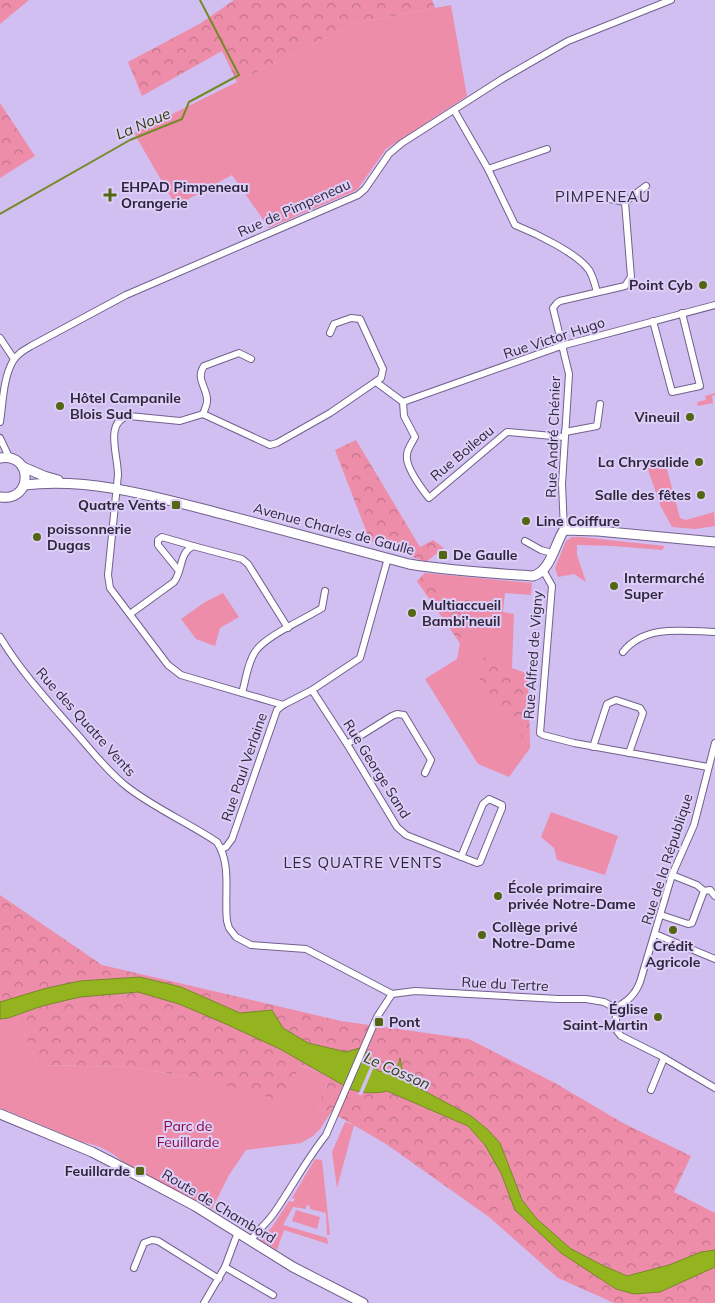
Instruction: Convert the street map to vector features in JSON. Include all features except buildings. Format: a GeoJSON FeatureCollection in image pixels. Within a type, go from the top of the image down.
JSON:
{"type":"FeatureCollection","features":[{"type":"Feature","properties":{"kind":"street","name":"Rue de Pimpeneau"},"geometry":{"type":"LineString","coordinates":[[14,359],[31,346],[126,295],[358,195],[365,189],[388,154],[502,79],[568,41],[671,0]]}},
{"type":"Feature","properties":{"kind":"street"},"geometry":{"type":"LineString","coordinates":[[454,110],[488,169],[515,224],[532,231],[584,264],[591,272],[597,292],[625,286],[631,277],[624,202]]}},
{"type":"Feature","properties":{"kind":"street"},"geometry":{"type":"LineString","coordinates":[[488,169],[546,149]]}},
{"type":"Feature","properties":{"kind":"street"},"geometry":{"type":"LineString","coordinates":[[605,198],[624,202],[646,186]]}},
{"type":"Feature","properties":{"kind":"street","name":"Rue André Chénier"},"geometry":{"type":"LineString","coordinates":[[564,530],[562,484],[569,374],[553,308],[557,303],[597,292]]}},
{"type":"Feature","properties":{"kind":"street","name":"Rue Victor Hugo"},"geometry":{"type":"LineString","coordinates":[[403,402],[561,346],[715,305]]}},
{"type":"Feature","properties":{"kind":"street"},"geometry":{"type":"LineString","coordinates":[[653,321],[672,392],[700,386],[682,314]]}},
{"type":"Feature","properties":{"kind":"street"},"geometry":{"type":"LineString","coordinates":[[283,705],[188,678],[174,671],[110,588],[108,582],[118,462],[113,432],[121,418],[129,416],[180,421],[203,414],[270,445],[277,443],[330,412],[381,378],[383,369],[360,319],[351,318],[334,324],[330,333]]}},
{"type":"Feature","properties":{"kind":"street"},"geometry":{"type":"LineString","coordinates":[[0,338],[14,359],[7,381],[0,422]]}},
{"type":"Feature","properties":{"kind":"street"},"geometry":{"type":"LineString","coordinates":[[203,414],[207,399],[200,374],[204,366],[240,353],[250,358]]}},
{"type":"Feature","properties":{"kind":"street"},"geometry":{"type":"LineString","coordinates":[[376,382],[403,402]]}},
{"type":"Feature","properties":{"kind":"street","name":"Rue Boileau"},"geometry":{"type":"LineString","coordinates":[[403,402],[404,416],[415,437],[406,458],[422,489],[429,498],[507,432],[565,435]]}},
{"type":"Feature","properties":{"kind":"street"},"geometry":{"type":"LineString","coordinates":[[565,435],[597,426],[600,404]]}},
{"type":"Feature","properties":{"kind":"street"},"geometry":{"type":"LineString","coordinates":[[0,438],[4,458]]}},
{"type":"Feature","properties":{"kind":"street","name":"Avenue Charles de Gaulle"},"geometry":{"type":"LineString","coordinates":[[4,458],[14,459],[23,467],[44,476],[73,484]]}},
{"type":"Feature","properties":{"kind":"street"},"geometry":{"type":"LineString","coordinates":[[2,499],[16,494],[24,485],[26,478],[23,467]]}},
{"type":"Feature","properties":{"kind":"street","name":"Avenue Charles de Gaulle"},"geometry":{"type":"LineString","coordinates":[[24,485],[42,483],[73,484],[117,489],[171,501],[388,558],[435,568],[523,575],[538,575],[543,570]]}},
{"type":"Feature","properties":{"kind":"street"},"geometry":{"type":"LineString","coordinates":[[543,570],[564,530],[598,531],[715,542]]}},
{"type":"Feature","properties":{"kind":"street"},"geometry":{"type":"LineString","coordinates":[[179,571],[158,545],[158,540],[162,537],[242,559],[248,564],[288,628]]}},
{"type":"Feature","properties":{"kind":"street"},"geometry":{"type":"LineString","coordinates":[[525,541],[541,550],[552,553]]}},
{"type":"Feature","properties":{"kind":"street"},"geometry":{"type":"LineString","coordinates":[[130,614],[174,582],[184,553],[193,546]]}},
{"type":"Feature","properties":{"kind":"street","name":"Rue Paul Verlaine"},"geometry":{"type":"LineString","coordinates":[[221,849],[226,847],[232,839],[274,716],[283,705],[312,690],[360,658],[388,558]]}},
{"type":"Feature","properties":{"kind":"street","name":"Rue Alfred de Vigny"},"geometry":{"type":"LineString","coordinates":[[543,570],[552,586],[540,733],[550,737],[594,746]]}},
{"type":"Feature","properties":{"kind":"street"},"geometry":{"type":"LineString","coordinates":[[242,693],[255,652],[261,645],[322,608],[325,591]]}},
{"type":"Feature","properties":{"kind":"street"},"geometry":{"type":"LineString","coordinates":[[623,652],[626,648],[654,632],[715,632]]}},
{"type":"Feature","properties":{"kind":"street","name":"Rue des Quatre Vents"},"geometry":{"type":"LineString","coordinates":[[0,637],[13,658],[32,682],[108,769],[126,786],[154,805],[205,834],[217,842],[221,849]]}},
{"type":"Feature","properties":{"kind":"street","name":"Rue George Sand"},"geometry":{"type":"LineString","coordinates":[[312,690],[397,827],[406,834],[461,857],[477,863],[480,862],[502,808],[499,803],[490,799],[483,804],[461,857]]}},
{"type":"Feature","properties":{"kind":"street"},"geometry":{"type":"LineString","coordinates":[[629,753],[643,710],[616,700],[607,704],[594,746],[629,753],[708,767]]}},
{"type":"Feature","properties":{"kind":"street"},"geometry":{"type":"LineString","coordinates":[[347,744],[392,716],[401,714],[431,760],[425,773]]}},
{"type":"Feature","properties":{"kind":"street","name":"Rue de la République"},"geometry":{"type":"LineString","coordinates":[[615,1008],[629,999],[640,982],[672,875],[694,825],[715,743]]}},
{"type":"Feature","properties":{"kind":"street"},"geometry":{"type":"LineString","coordinates":[[221,849],[226,863],[226,921],[236,937],[251,945],[306,950],[392,994],[382,1006],[326,1135],[314,1149],[272,1216],[251,1240]]}},
{"type":"Feature","properties":{"kind":"street"},"geometry":{"type":"LineString","coordinates":[[672,875],[710,889],[715,896]]}},
{"type":"Feature","properties":{"kind":"street"},"geometry":{"type":"LineString","coordinates":[[660,915],[688,924],[692,923],[710,889]]}},
{"type":"Feature","properties":{"kind":"street"},"geometry":{"type":"LineString","coordinates":[[655,934],[715,959]]}},
{"type":"Feature","properties":{"kind":"street","name":"Rue du Tertre"},"geometry":{"type":"LineString","coordinates":[[392,994],[415,991],[549,999],[586,999],[604,1002],[615,1008]]}},
{"type":"Feature","properties":{"kind":"street"},"geometry":{"type":"LineString","coordinates":[[615,1008],[617,1031],[621,1036],[664,1058],[715,1088]]}},
{"type":"Feature","properties":{"kind":"street"},"geometry":{"type":"LineString","coordinates":[[651,1090],[664,1058]]}},
{"type":"Feature","properties":{"kind":"street","name":"Route de Chambord"},"geometry":{"type":"LineString","coordinates":[[0,1114],[132,1172],[195,1206],[300,1270],[363,1303]]}},
{"type":"Feature","properties":{"kind":"street"},"geometry":{"type":"LineString","coordinates":[[204,1303],[225,1267],[238,1232]]}},
{"type":"Feature","properties":{"kind":"street"},"geometry":{"type":"LineString","coordinates":[[134,1268],[144,1243],[152,1240],[158,1241],[219,1279]]}},
{"type":"Feature","properties":{"kind":"street"},"geometry":{"type":"LineString","coordinates":[[225,1267],[273,1295]]}},
{"type":"Feature","properties":{"kind":"green space"},"geometry":{"type":"Polygon","coordinates":[[[0,0],[29,0],[0,24],[0,0]]]}},
{"type":"Feature","properties":{"kind":"green space"},"geometry":{"type":"Polygon","coordinates":[[[234,0],[432,0],[435,8],[356,23],[237,82],[222,51],[142,96],[128,62],[201,23],[234,0]]]}},
{"type":"Feature","properties":{"kind":"green space"},"geometry":{"type":"Polygon","coordinates":[[[451,5],[467,96],[386,149],[357,190],[269,228],[232,175],[176,206],[134,133],[356,23],[451,5]]]}},
{"type":"Feature","properties":{"kind":"green space"},"geometry":{"type":"Polygon","coordinates":[[[0,103],[35,156],[0,178],[0,103]]]}},
{"type":"Feature","properties":{"kind":"green space"},"geometry":{"type":"Polygon","coordinates":[[[715,393],[712,396],[713,403],[698,406],[697,402],[706,400],[705,396],[715,393]]]}},
{"type":"Feature","properties":{"kind":"green space"},"geometry":{"type":"Polygon","coordinates":[[[356,440],[420,547],[433,540],[444,548],[426,562],[370,541],[335,450],[356,440]]]}},
{"type":"Feature","properties":{"kind":"green space"},"geometry":{"type":"Polygon","coordinates":[[[664,458],[680,518],[686,520],[714,512],[715,526],[695,529],[672,527],[661,507],[645,461],[664,458]]]}},
{"type":"Feature","properties":{"kind":"green space"},"geometry":{"type":"Polygon","coordinates":[[[572,537],[665,546],[662,550],[577,545],[577,555],[586,582],[574,574],[558,577],[555,568],[566,541],[572,537]]]}},
{"type":"Feature","properties":{"kind":"green space"},"geometry":{"type":"Polygon","coordinates":[[[425,573],[532,583],[531,595],[505,593],[503,612],[514,614],[512,668],[529,674],[530,748],[509,777],[478,764],[425,679],[457,659],[460,643],[417,581],[425,573]]]}},
{"type":"Feature","properties":{"kind":"green space"},"geometry":{"type":"Polygon","coordinates":[[[425,573],[443,583],[448,595],[467,595],[473,613],[460,620],[472,638],[460,643],[417,581],[425,573]]]}},
{"type":"Feature","properties":{"kind":"green space"},"geometry":{"type":"Polygon","coordinates":[[[223,593],[239,617],[220,628],[215,646],[196,639],[181,619],[205,602],[223,593]]]}},
{"type":"Feature","properties":{"kind":"green space"},"geometry":{"type":"Polygon","coordinates":[[[492,653],[528,685],[530,748],[470,666],[492,653]]]}},
{"type":"Feature","properties":{"kind":"green space"},"geometry":{"type":"Polygon","coordinates":[[[551,812],[618,836],[605,875],[557,860],[554,848],[541,837],[551,812]]]}},
{"type":"Feature","properties":{"kind":"green space"},"geometry":{"type":"Polygon","coordinates":[[[0,895],[102,965],[341,1021],[469,1039],[555,1083],[623,1123],[691,1156],[674,1192],[715,1213],[715,1303],[614,1303],[558,1278],[489,1217],[386,1144],[331,1112],[317,1109],[330,1076],[299,1065],[287,1102],[189,1077],[129,1067],[38,1065],[14,1010],[0,1008],[0,895]]]}},
{"type":"Feature","properties":{"kind":"green space","name":"Parc de Feuillarde"},"geometry":{"type":"Polygon","coordinates":[[[14,1010],[38,1065],[129,1067],[189,1077],[287,1101],[298,1065],[330,1076],[317,1109],[331,1112],[320,1129],[301,1143],[246,1150],[229,1175],[212,1209],[125,1164],[105,1150],[0,1108],[0,1012],[14,1010]]]}},
{"type":"Feature","properties":{"kind":"green space"},"geometry":{"type":"Polygon","coordinates":[[[345,1122],[354,1125],[337,1188],[332,1152],[345,1122]]]}},
{"type":"Feature","properties":{"kind":"green space"},"geometry":{"type":"Polygon","coordinates":[[[315,1159],[322,1160],[330,1235],[327,1235],[326,1213],[310,1209],[310,1206],[307,1205],[306,1209],[293,1207],[283,1225],[327,1238],[328,1244],[284,1230],[277,1250],[260,1240],[272,1227],[289,1201],[293,1202],[295,1199],[292,1198],[315,1159]]]}},
{"type":"Feature","properties":{"kind":"green space"},"geometry":{"type":"Polygon","coordinates":[[[296,1210],[320,1217],[317,1229],[292,1221],[296,1210]]]}},
{"type":"Feature","properties":{"kind":"water","name":"Le Cosson"},"geometry":{"type":"Polygon","coordinates":[[[140,977],[181,987],[240,1013],[272,1010],[283,1028],[308,1043],[346,1052],[360,1048],[365,1050],[378,1071],[396,1073],[400,1058],[404,1080],[471,1116],[500,1143],[522,1200],[537,1219],[571,1249],[604,1266],[627,1276],[669,1265],[701,1252],[715,1250],[715,1267],[660,1292],[634,1294],[616,1289],[561,1253],[515,1210],[501,1173],[485,1145],[468,1126],[387,1091],[369,1093],[350,1089],[280,1049],[179,1004],[138,992],[80,997],[0,1019],[0,1002],[47,988],[80,981],[140,977]]]}},
{"type":"Feature","properties":{"kind":"pier"},"geometry":{"type":"Polygon","coordinates":[[[372,1055],[376,1062],[362,1095],[358,1095],[373,1060],[372,1055]]]}},
{"type":"Feature","properties":{"kind":"waterway","name":"La Noue"},"geometry":{"type":"LineString","coordinates":[[0,214],[130,140],[182,119],[189,102],[239,75],[200,0]]}},
{"type":"Feature","properties":{"kind":"place","name":"EHPAD Pimpeneau Orangerie"},"geometry":{"type":"Point","coordinates":[110,195]}},
{"type":"Feature","properties":{"kind":"place","name":"Point Cyb"},"geometry":{"type":"Point","coordinates":[703,285]}},
{"type":"Feature","properties":{"kind":"place","name":"Hôtel Campanile Blois Sud"},"geometry":{"type":"Point","coordinates":[60,406]}},
{"type":"Feature","properties":{"kind":"place","name":"Vineuil"},"geometry":{"type":"Point","coordinates":[690,417]}},
{"type":"Feature","properties":{"kind":"place","name":"La Chrysalide"},"geometry":{"type":"Point","coordinates":[699,462]}},
{"type":"Feature","properties":{"kind":"place","name":"Salle des fêtes"},"geometry":{"type":"Point","coordinates":[701,495]}},
{"type":"Feature","properties":{"kind":"place","name":"Quatre Vents"},"geometry":{"type":"Point","coordinates":[176,505]}},
{"type":"Feature","properties":{"kind":"place","name":"Line Coiffure"},"geometry":{"type":"Point","coordinates":[526,521]}},
{"type":"Feature","properties":{"kind":"place","name":"poissonnerie Dugas"},"geometry":{"type":"Point","coordinates":[37,537]}},
{"type":"Feature","properties":{"kind":"place","name":"De Gaulle"},"geometry":{"type":"Point","coordinates":[443,555]}},
{"type":"Feature","properties":{"kind":"place","name":"Intermarché Super"},"geometry":{"type":"Point","coordinates":[614,586]}},
{"type":"Feature","properties":{"kind":"place","name":"Multiaccueil Bambi'neuil"},"geometry":{"type":"Point","coordinates":[412,613]}},
{"type":"Feature","properties":{"kind":"place","name":"École primaire privée Notre-Dame"},"geometry":{"type":"Point","coordinates":[498,896]}},
{"type":"Feature","properties":{"kind":"place","name":"Crédit Agricole"},"geometry":{"type":"Point","coordinates":[673,930]}},
{"type":"Feature","properties":{"kind":"place","name":"Collège privé Notre-Dame"},"geometry":{"type":"Point","coordinates":[482,935]}},
{"type":"Feature","properties":{"kind":"place","name":"Église Saint-Martin"},"geometry":{"type":"Point","coordinates":[658,1017]}},
{"type":"Feature","properties":{"kind":"place","name":"Pont"},"geometry":{"type":"Point","coordinates":[379,1022]}},
{"type":"Feature","properties":{"kind":"place","name":"Feuillarde"},"geometry":{"type":"Point","coordinates":[140,1171]}},
{"type":"Feature","properties":{"kind":"district","name":"PIMPENEAU"},"geometry":{"type":"Point","coordinates":[603,197]}},
{"type":"Feature","properties":{"kind":"district","name":"LES QUATRE VENTS"},"geometry":{"type":"Point","coordinates":[363,863]}}]}
